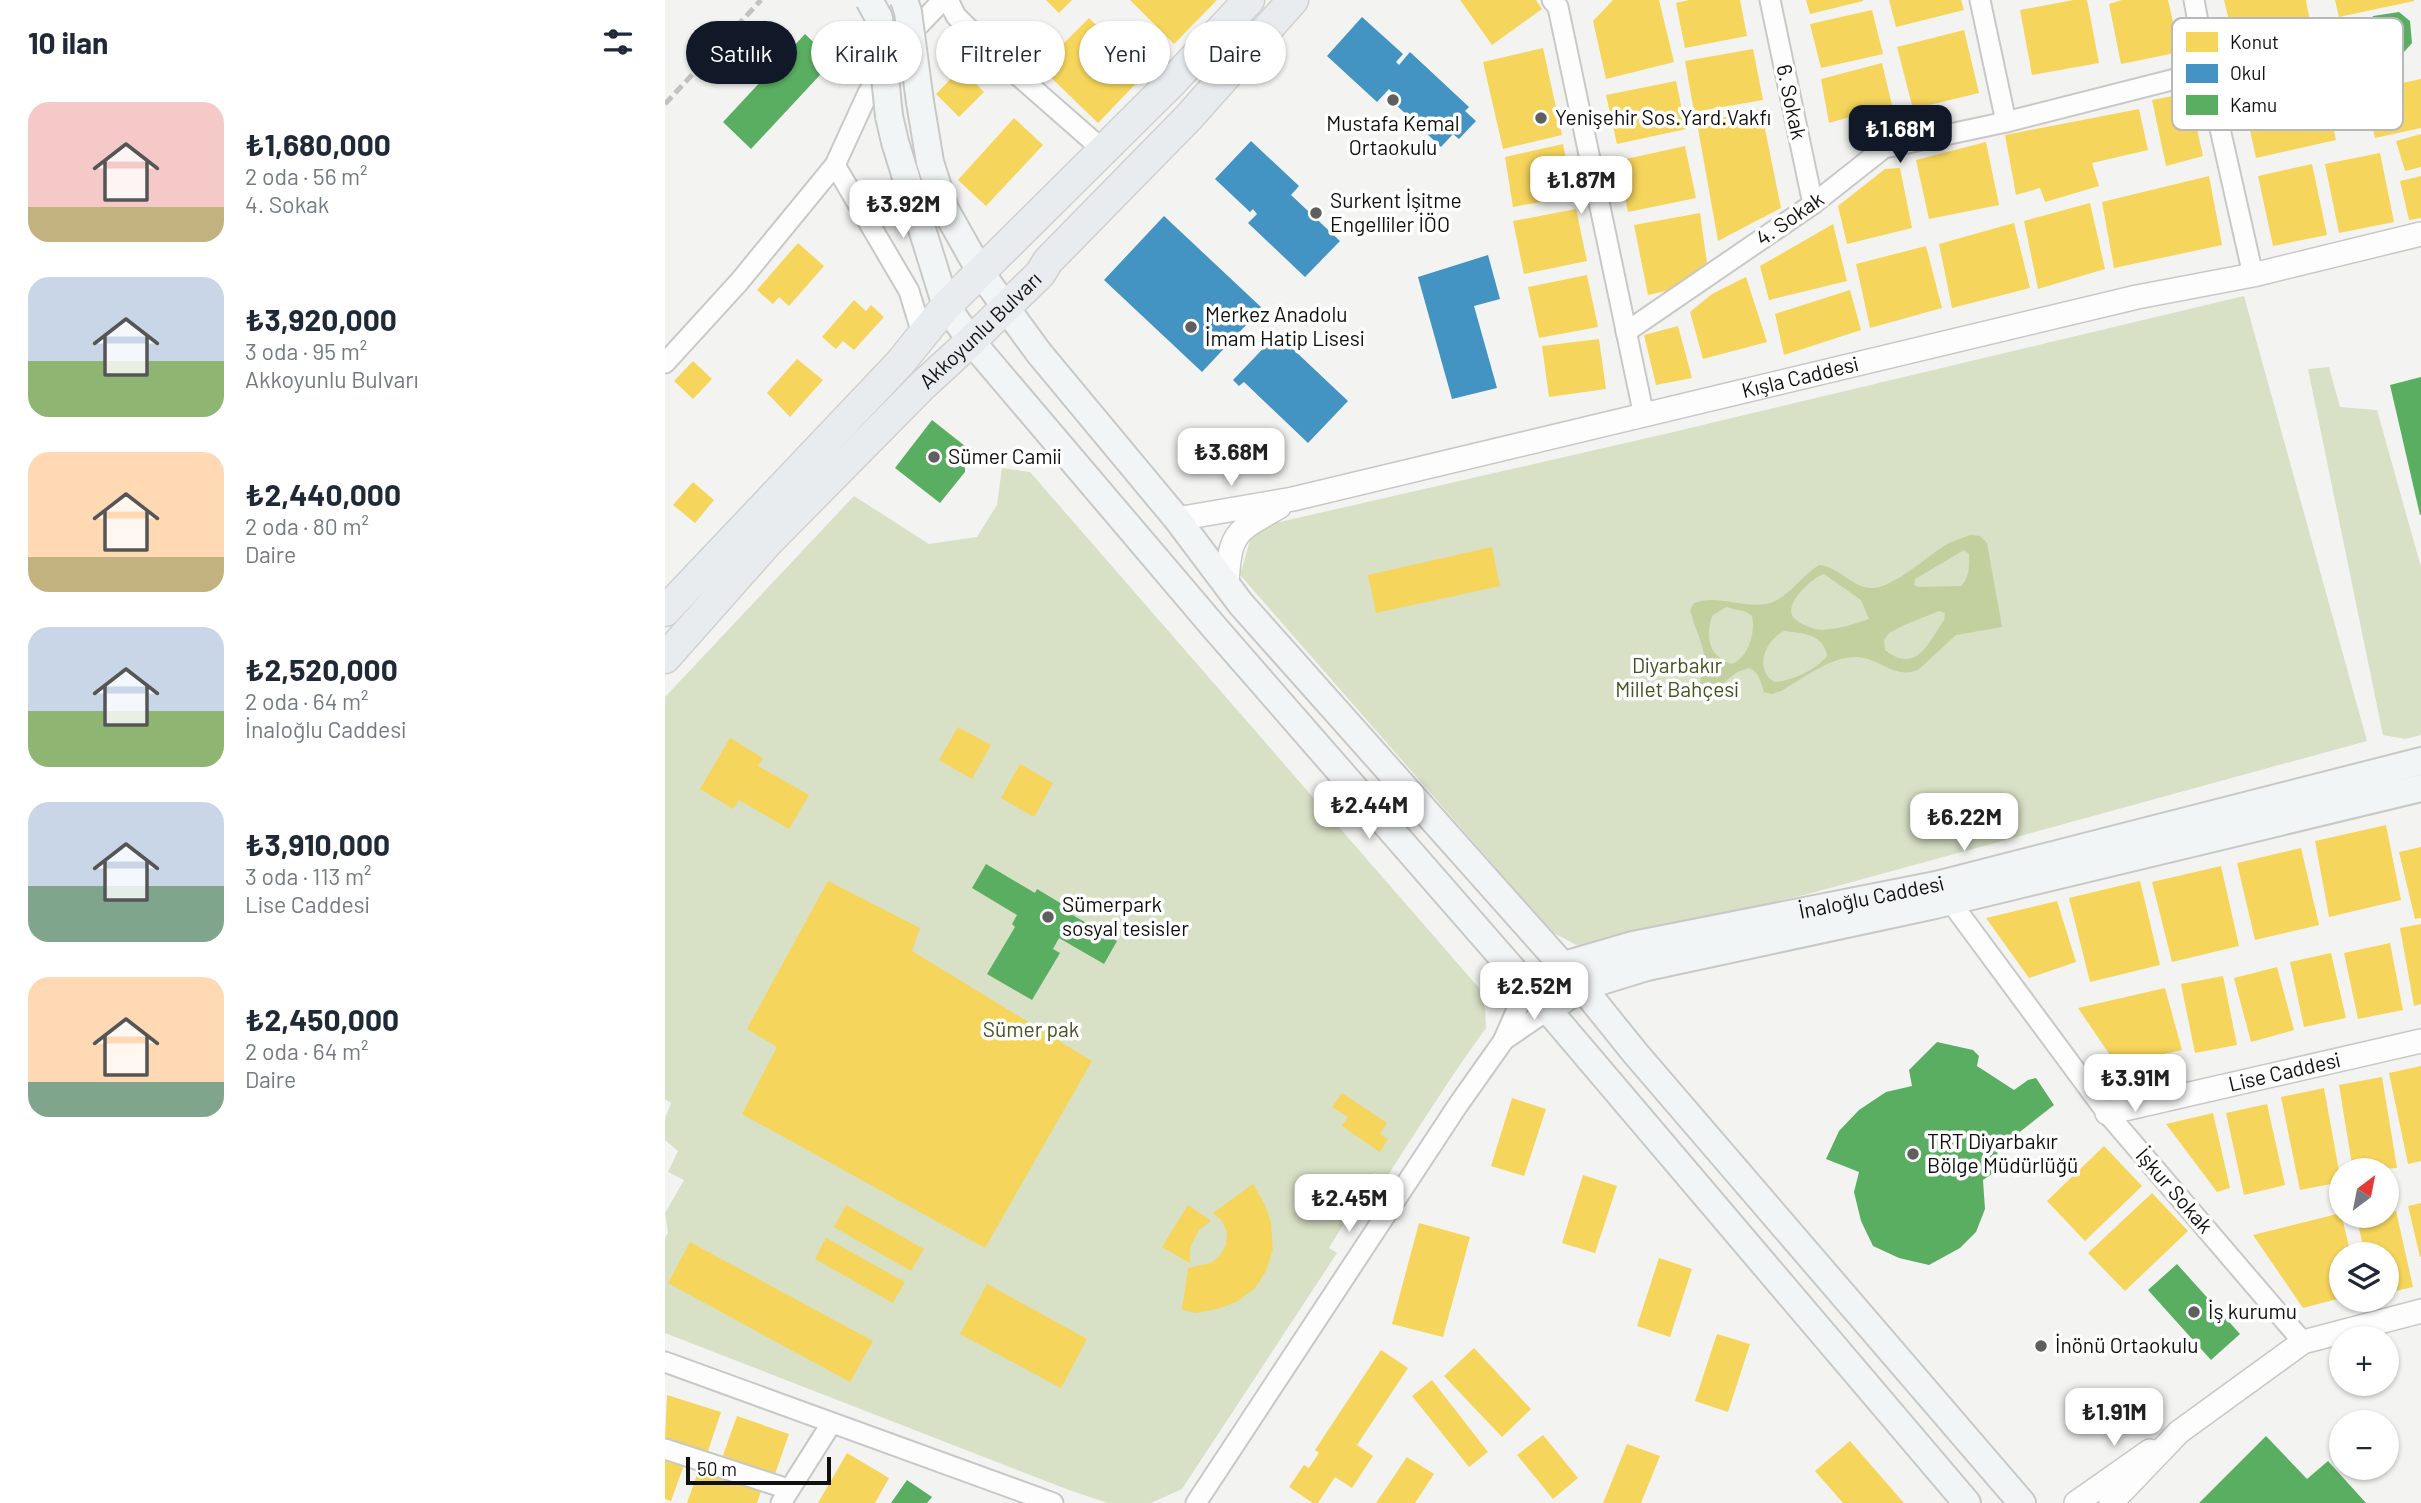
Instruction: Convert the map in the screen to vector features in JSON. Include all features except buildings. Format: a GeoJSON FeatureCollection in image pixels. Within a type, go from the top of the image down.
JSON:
{"type":"FeatureCollection","features":[{"type":"Feature","properties":{"kind":"main road"},"geometry":{"type":"LineString","coordinates":[[869,0],[879,18],[889,116],[895,142],[946,306],[971,341],[1548,1010],[1967,1503]]}},
{"type":"Feature","properties":{"kind":"main road"},"geometry":{"type":"LineString","coordinates":[[904,0],[930,162],[945,209],[981,273],[1006,308],[1177,519],[1241,604],[1582,987],[1645,1065],[2022,1503]]}},
{"type":"Feature","properties":{"kind":"main road","name":"Akkoyunlu Bulvarı"},"geometry":{"type":"LineString","coordinates":[[665,611],[900,363],[946,306],[1173,82],[1249,0]]}},
{"type":"Feature","properties":{"kind":"main road","name":"Akkoyunlu Bulvarı"},"geometry":{"type":"LineString","coordinates":[[665,658],[766,544],[923,384],[1006,308],[1189,117],[1293,0]]}},
{"type":"Feature","properties":{"kind":"main road","name":"İnaloğlu Caddesi"},"geometry":{"type":"LineString","coordinates":[[1527,987],[1561,966],[1633,945],[1936,884],[2421,761]]}},
{"type":"Feature","properties":{"kind":"main road","name":"İnaloğlu Caddesi"},"geometry":{"type":"LineString","coordinates":[[1548,1010],[1582,987],[1647,967],[1950,901],[2421,788]]}},
{"type":"Feature","properties":{"kind":"street"},"geometry":{"type":"LineString","coordinates":[[665,363],[739,282],[835,165],[868,93],[895,50],[946,0],[956,16],[997,57],[1103,150]]}},
{"type":"Feature","properties":{"kind":"street","name":"6. Sokak"},"geometry":{"type":"LineString","coordinates":[[1770,0],[1813,204]]}},
{"type":"Feature","properties":{"kind":"street"},"geometry":{"type":"LineString","coordinates":[[1980,0],[2006,122]]}},
{"type":"Feature","properties":{"kind":"street"},"geometry":{"type":"LineString","coordinates":[[2194,0],[2197,18]]}},
{"type":"Feature","properties":{"kind":"street"},"geometry":{"type":"LineString","coordinates":[[1559,3],[1644,416]]}},
{"type":"Feature","properties":{"kind":"street","name":"4. Sokak"},"geometry":{"type":"LineString","coordinates":[[1626,332],[1813,204],[1884,148],[2006,122],[2172,80]]}},
{"type":"Feature","properties":{"kind":"street"},"geometry":{"type":"LineString","coordinates":[[2220,130],[2253,275]]}},
{"type":"Feature","properties":{"kind":"street"},"geometry":{"type":"LineString","coordinates":[[835,165],[909,291],[923,337]]}},
{"type":"Feature","properties":{"kind":"street","name":"Kışla Caddesi"},"geometry":{"type":"LineString","coordinates":[[1177,519],[1293,499],[2137,297],[2253,275],[2421,233]]}},
{"type":"Feature","properties":{"kind":"street"},"geometry":{"type":"LineString","coordinates":[[1227,584],[1229,551],[1241,529],[1293,499]]}},
{"type":"Feature","properties":{"kind":"street","name":"İşkur Sokak"},"geometry":{"type":"LineString","coordinates":[[1950,901],[2108,1113],[2303,1342]]}},
{"type":"Feature","properties":{"kind":"street"},"geometry":{"type":"LineString","coordinates":[[1196,1503],[1458,1105],[1504,1040],[1527,987]]}},
{"type":"Feature","properties":{"kind":"street"},"geometry":{"type":"LineString","coordinates":[[1504,1040],[1548,1010]]}},
{"type":"Feature","properties":{"kind":"street","name":"Lise Caddesi"},"geometry":{"type":"LineString","coordinates":[[2108,1113],[2421,1041]]}},
{"type":"Feature","properties":{"kind":"street"},"geometry":{"type":"LineString","coordinates":[[2075,1503],[2303,1342],[2421,1311]]}},
{"type":"Feature","properties":{"kind":"street"},"geometry":{"type":"LineString","coordinates":[[665,1362],[1053,1503]]}},
{"type":"Feature","properties":{"kind":"street"},"geometry":{"type":"LineString","coordinates":[[665,1449],[784,1496],[831,1424]]}},
{"type":"Feature","properties":{"kind":"street"},"geometry":{"type":"LineString","coordinates":[[2111,1503],[2179,1432]]}},
{"type":"Feature","properties":{"kind":"green space","name":"Diyarbakır Millet Bahçesi"},"geometry":{"type":"Polygon","coordinates":[[[2244,296],[2367,741],[1808,894],[1582,948],[1552,932],[1240,575],[1250,540],[1271,524],[1669,433],[2244,296]]]}},
{"type":"Feature","properties":{"kind":"green space"},"geometry":{"type":"Polygon","coordinates":[[[2329,367],[2340,407],[2377,410],[2421,567],[2421,735],[2405,739],[2383,735],[2308,369],[2329,367]]]}},
{"type":"Feature","properties":{"kind":"green space","name":"Sümer pak"},"geometry":{"type":"Polygon","coordinates":[[[1002,468],[1030,472],[1479,988],[1485,1009],[1486,1028],[1386,1178],[1375,1173],[1329,1248],[1337,1253],[1182,1489],[1151,1503],[1108,1503],[1069,1490],[665,1333],[665,1238],[668,1233],[665,1213],[684,1180],[668,1172],[678,1151],[665,1140],[665,1119],[671,1103],[665,1099],[665,697],[854,496],[929,544],[977,537],[997,505],[1002,468]]]}},
{"type":"Feature","properties":{"kind":"shaded area"},"geometry":{"type":"Polygon","coordinates":[[[1970,535],[1980,536],[1987,543],[2002,627],[1956,635],[1918,670],[1909,672],[1901,672],[1871,660],[1855,657],[1826,665],[1772,694],[1764,692],[1758,675],[1749,668],[1737,672],[1710,694],[1701,691],[1704,656],[1690,610],[1694,603],[1711,600],[1757,605],[1773,602],[1819,565],[1826,566],[1862,586],[1878,587],[1899,578],[1949,543],[1970,535]],[[1964,550],[1915,579],[1914,585],[1919,587],[1961,586],[1969,567],[1969,554],[1964,550]],[[1824,574],[1807,585],[1793,604],[1791,610],[1796,620],[1822,630],[1869,619],[1861,600],[1824,574]],[[1726,607],[1712,616],[1709,632],[1713,651],[1731,664],[1746,651],[1753,630],[1752,616],[1726,607]],[[1939,611],[1889,633],[1884,640],[1885,650],[1896,657],[1914,658],[1927,646],[1944,620],[1945,613],[1939,611]],[[1784,631],[1767,647],[1763,662],[1764,669],[1774,682],[1803,674],[1827,656],[1822,643],[1805,634],[1784,631]]]}},
{"type":"Feature","properties":{"kind":"railway"},"geometry":{"type":"LineString","coordinates":[[665,104],[761,0]]}},
{"type":"Feature","properties":{"kind":"place","name":"Mustafa Kemal Ortaokulu"},"geometry":{"type":"Point","coordinates":[1393,100]}},
{"type":"Feature","properties":{"kind":"place","name":"Yenişehir Sos.Yard.Vakfı"},"geometry":{"type":"Point","coordinates":[1541,118]}},
{"type":"Feature","properties":{"kind":"place","name":"Surkent İşitme Engelliler İÖO"},"geometry":{"type":"Point","coordinates":[1316,213]}},
{"type":"Feature","properties":{"kind":"place","name":"Merkez Anadolu İmam Hatip Lisesi"},"geometry":{"type":"Point","coordinates":[1191,327]}},
{"type":"Feature","properties":{"kind":"place","name":"Sümer Camii"},"geometry":{"type":"Point","coordinates":[934,457]}},
{"type":"Feature","properties":{"kind":"place","name":"Sümerpark sosyal tesisler"},"geometry":{"type":"Point","coordinates":[1048,917]}},
{"type":"Feature","properties":{"kind":"place","name":"TRT Diyarbakır Bölge Müdürlüğü"},"geometry":{"type":"Point","coordinates":[1913,1154]}},
{"type":"Feature","properties":{"kind":"place","name":"İş kurumu"},"geometry":{"type":"Point","coordinates":[2194,1312]}},
{"type":"Feature","properties":{"kind":"place","name":"İnönü Ortaokulu"},"geometry":{"type":"Point","coordinates":[2041,1346]}}]}
